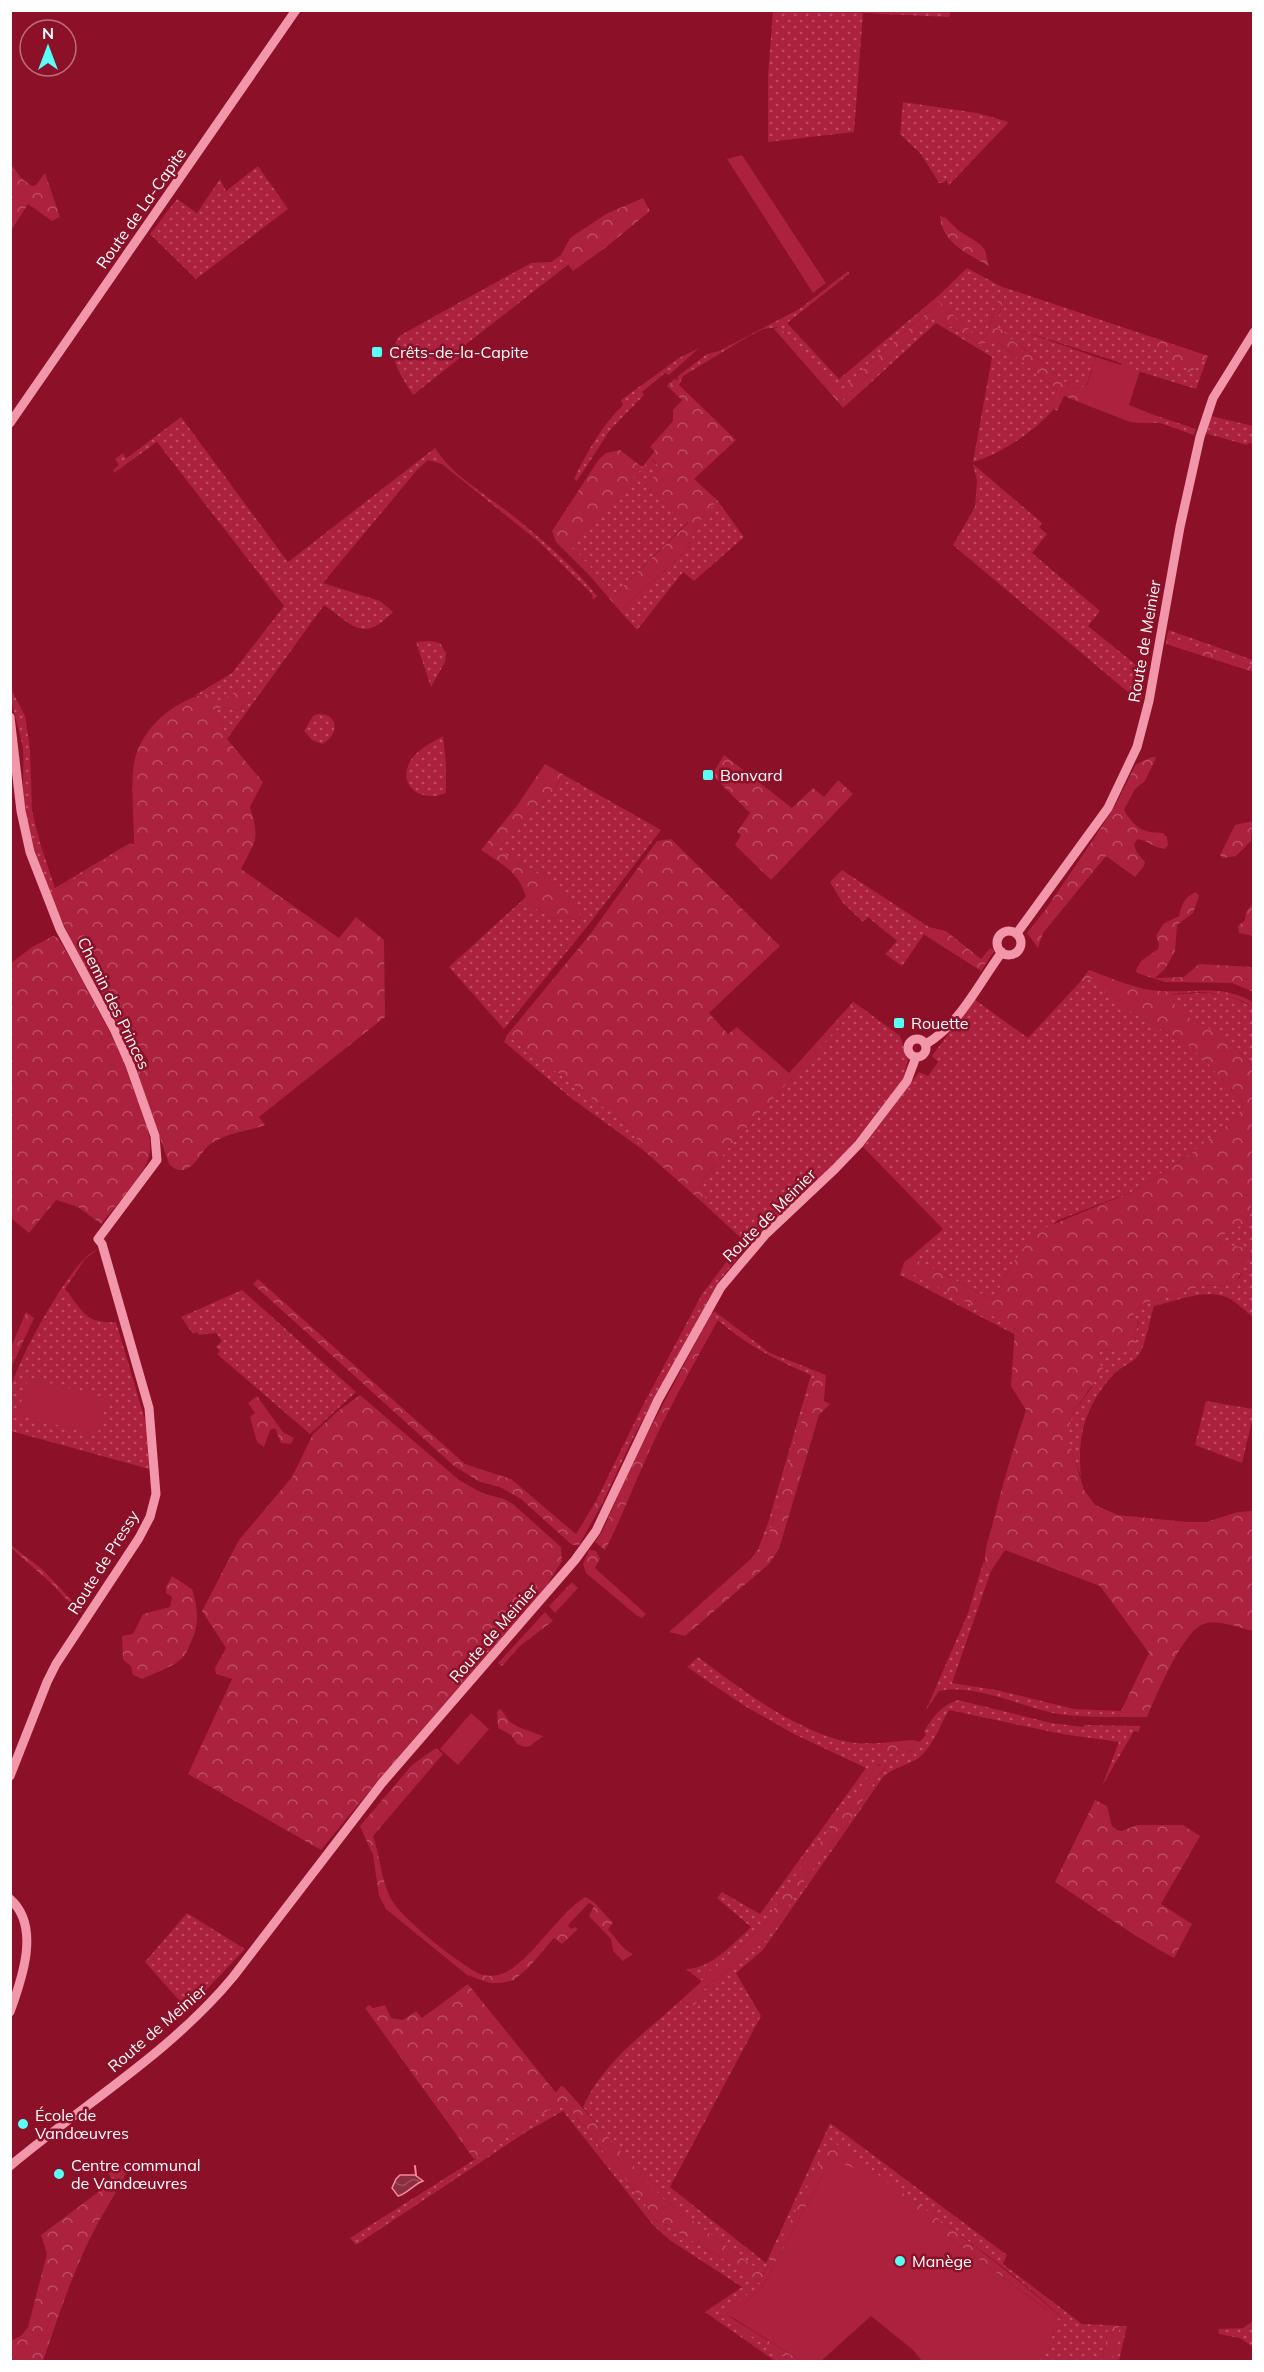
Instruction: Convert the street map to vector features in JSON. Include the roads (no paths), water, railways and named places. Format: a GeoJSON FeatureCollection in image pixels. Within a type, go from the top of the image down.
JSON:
{"type":"FeatureCollection","features":[{"type":"Feature","properties":{"kind":"street","name":"Route de La-Capite"},"geometry":{"type":"LineString","coordinates":[[10,423],[296,10]]}},
{"type":"Feature","properties":{"kind":"street","name":"Route de Meinier"},"geometry":{"type":"LineString","coordinates":[[1017,933],[1102,818],[1130,764],[1141,734],[1149,701],[1180,527],[1202,429],[1214,398],[1254,333]]}},
{"type":"Feature","properties":{"kind":"street","name":"Chemin des Princes"},"geometry":{"type":"LineString","coordinates":[[10,717],[27,840],[60,928],[114,1029],[130,1065],[155,1136],[157,1160]]}},
{"type":"Feature","properties":{"kind":"street"},"geometry":{"type":"LineString","coordinates":[[1005,931],[1017,933],[1021,940],[1020,949],[1014,954],[1002,952],[997,945],[998,937],[1005,931]]}},
{"type":"Feature","properties":{"kind":"street"},"geometry":{"type":"LineString","coordinates":[[926,1044],[950,1024],[1002,952]]}},
{"type":"Feature","properties":{"kind":"street"},"geometry":{"type":"LineString","coordinates":[[918,1038],[926,1044],[926,1052],[920,1057],[909,1052],[909,1044],[918,1038]]}},
{"type":"Feature","properties":{"kind":"street","name":"Route de Meinier"},"geometry":{"type":"LineString","coordinates":[[10,2166],[176,2035],[217,1995],[382,1783],[575,1560],[596,1531],[658,1400],[721,1287],[765,1235],[835,1169],[866,1136],[907,1081],[916,1057]]}},
{"type":"Feature","properties":{"kind":"street","name":"Route de Pressy"},"geometry":{"type":"LineString","coordinates":[[10,1776],[56,1664],[139,1538],[155,1500],[156,1479],[149,1408],[102,1244],[98,1239],[157,1160]]}},
{"type":"Feature","properties":{"kind":"street"},"geometry":{"type":"LineString","coordinates":[[10,1899],[22,1913],[27,1935],[23,1972],[10,2012]]}},
{"type":"Feature","properties":{"kind":"water"},"geometry":{"type":"Polygon","coordinates":[[[400,2175],[415,2175],[423,2181],[398,2196],[392,2188],[400,2175]]]}},
{"type":"Feature","properties":{"kind":"waterway"},"geometry":{"type":"LineString","coordinates":[[415,2166],[416,2175]]}},
{"type":"Feature","properties":{"kind":"place","name":"Crêts-de-la-Capite"},"geometry":{"type":"Point","coordinates":[377,352]}},
{"type":"Feature","properties":{"kind":"place","name":"Bonvard"},"geometry":{"type":"Point","coordinates":[708,775]}},
{"type":"Feature","properties":{"kind":"place","name":"Rouette"},"geometry":{"type":"Point","coordinates":[899,1023]}},
{"type":"Feature","properties":{"kind":"place","name":"École de Vandœuvres"},"geometry":{"type":"Point","coordinates":[23,2124]}},
{"type":"Feature","properties":{"kind":"place","name":"Centre communal de Vandœuvres"},"geometry":{"type":"Point","coordinates":[59,2174]}},
{"type":"Feature","properties":{"kind":"place","name":"Manège"},"geometry":{"type":"Point","coordinates":[900,2261]}}]}
